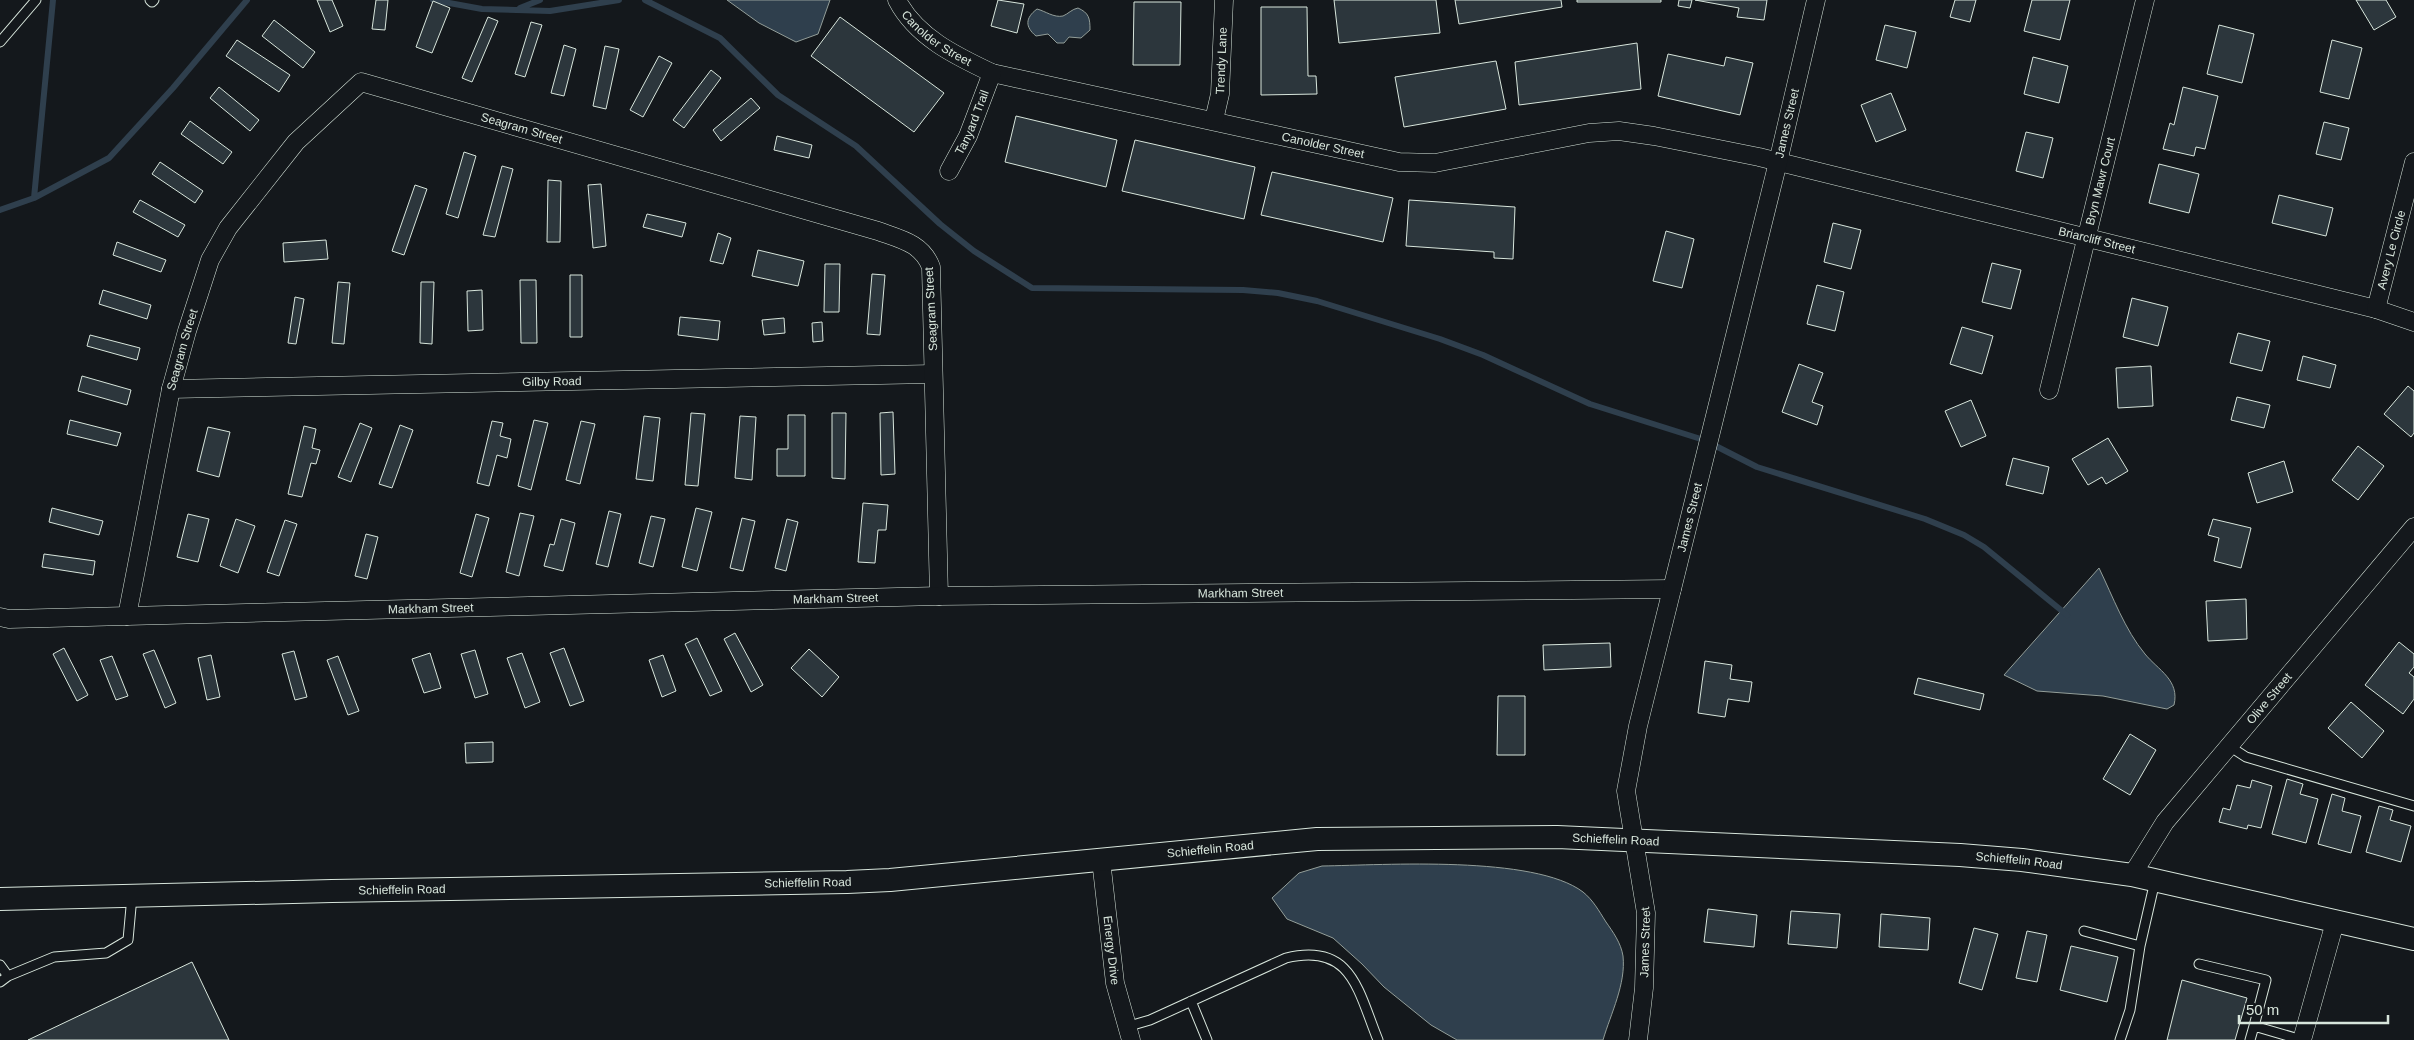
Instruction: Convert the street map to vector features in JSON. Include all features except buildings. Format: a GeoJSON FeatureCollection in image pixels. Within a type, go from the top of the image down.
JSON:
{"type":"FeatureCollection","features":[{"type":"Feature","properties":{"kind":"street","name":"Canolder Street"},"geometry":{"type":"LineString","coordinates":[[897,0],[919,31],[967,61],[992,73],[1214,120],[1399,162],[1435,163],[1589,133],[1619,132],[1654,136],[1778,162]]}},
{"type":"Feature","properties":{"kind":"street","name":"Trendy Lane"},"geometry":{"type":"LineString","coordinates":[[1214,120],[1220,94],[1224,0]]}},
{"type":"Feature","properties":{"kind":"street","name":"James Street"},"geometry":{"type":"LineString","coordinates":[[1638,1040],[1644,988],[1646,913],[1626,791],[1638,726],[1778,162],[1816,0]]}},
{"type":"Feature","properties":{"kind":"street","name":"Bryn Mawr Court"},"geometry":{"type":"LineString","coordinates":[[2049,390],[2145,0]]}},
{"type":"Feature","properties":{"kind":"street","name":"Tanyard Trail"},"geometry":{"type":"LineString","coordinates":[[949,172],[968,136],[992,73]]}},
{"type":"Feature","properties":{"kind":"street","name":"Seagram Street"},"geometry":{"type":"LineString","coordinates":[[127,616],[171,389],[200,285],[210,260],[228,228],[296,142],[362,82],[868,229],[909,242],[926,256],[931,267],[939,596]]}},
{"type":"Feature","properties":{"kind":"street","name":"Briarcliff Street"},"geometry":{"type":"LineString","coordinates":[[1778,162],[2376,309],[2414,322]]}},
{"type":"Feature","properties":{"kind":"street","name":"Avery Le Circle"},"geometry":{"type":"LineString","coordinates":[[2376,309],[2414,162]]}},
{"type":"Feature","properties":{"kind":"street","name":"Gilby Road"},"geometry":{"type":"LineString","coordinates":[[171,389],[933,374]]}},
{"type":"Feature","properties":{"kind":"street","name":"Olive Street"},"geometry":{"type":"LineString","coordinates":[[2132,875],[2165,822],[2414,527]]}},
{"type":"Feature","properties":{"kind":"street","name":"Markham Street"},"geometry":{"type":"LineString","coordinates":[[0,617],[127,616],[939,596],[1672,589]]}},
{"type":"Feature","properties":{"kind":"street","name":"Schieffelin Road"},"geometry":{"type":"LineString","coordinates":[[0,899],[847,882],[1317,839],[1475,836],[1556,837],[1960,855],[2022,860],[2132,875],[2414,939]]}},
{"type":"Feature","properties":{"kind":"street","name":"Energy Drive"},"geometry":{"type":"LineString","coordinates":[[1101,860],[1115,983],[1128,1034]]}},
{"type":"Feature","properties":{"kind":"street"},"geometry":{"type":"LineString","coordinates":[[2302,1040],[2335,922]]}},
{"type":"Feature","properties":{"kind":"lane"},"geometry":{"type":"LineString","coordinates":[[0,42],[36,0]]}},
{"type":"Feature","properties":{"kind":"lane"},"geometry":{"type":"LineString","coordinates":[[150,0],[152,2],[154,0]]}},
{"type":"Feature","properties":{"kind":"lane"},"geometry":{"type":"LineString","coordinates":[[2229,746],[2246,757],[2414,806]]}},
{"type":"Feature","properties":{"kind":"lane"},"geometry":{"type":"LineString","coordinates":[[2120,1040],[2130,1010],[2140,946],[2156,881]]}},
{"type":"Feature","properties":{"kind":"lane"},"geometry":{"type":"LineString","coordinates":[[0,982],[8,976],[54,957],[106,954],[128,940],[132,896]]}},
{"type":"Feature","properties":{"kind":"lane"},"geometry":{"type":"LineString","coordinates":[[2084,931],[2140,946]]}},
{"type":"Feature","properties":{"kind":"lane"},"geometry":{"type":"LineString","coordinates":[[1128,1034],[1150,1020],[1286,958],[1305,954],[1320,955],[1345,968],[1354,982],[1378,1040]]}},
{"type":"Feature","properties":{"kind":"lane"},"geometry":{"type":"LineString","coordinates":[[2199,964],[2266,980],[2250,1040]]}},
{"type":"Feature","properties":{"kind":"lane"},"geometry":{"type":"LineString","coordinates":[[0,965],[8,976]]}},
{"type":"Feature","properties":{"kind":"lane"},"geometry":{"type":"LineString","coordinates":[[1191,1002],[1207,1040]]}},
{"type":"Feature","properties":{"kind":"lane"},"geometry":{"type":"LineString","coordinates":[[2254,1026],[2302,1040]]}},
{"type":"Feature","properties":{"kind":"water"},"geometry":{"type":"Polygon","coordinates":[[[727,0],[830,0],[818,34],[796,42],[759,23],[727,0]]]}},
{"type":"Feature","properties":{"kind":"water"},"geometry":{"type":"Polygon","coordinates":[[[1078,8],[1087,14],[1090,22],[1090,30],[1081,38],[1069,37],[1064,43],[1057,43],[1048,34],[1036,36],[1028,26],[1030,16],[1037,9],[1053,15],[1063,16],[1078,8]]]}},
{"type":"Feature","properties":{"kind":"water"},"geometry":{"type":"Polygon","coordinates":[[[2099,568],[2131,635],[2145,654],[2171,682],[2175,696],[2174,705],[2167,709],[2103,696],[2037,691],[2004,675],[2099,568]]]}},
{"type":"Feature","properties":{"kind":"water"},"geometry":{"type":"Polygon","coordinates":[[[1419,864],[1495,867],[1530,872],[1560,880],[1583,892],[1596,906],[1614,934],[1623,956],[1620,988],[1603,1040],[1457,1040],[1431,1025],[1384,987],[1333,938],[1287,919],[1272,898],[1299,873],[1322,866],[1419,864]]]}},
{"type":"Feature","properties":{"kind":"waterway"},"geometry":{"type":"LineString","coordinates":[[34,198],[53,0]]}},
{"type":"Feature","properties":{"kind":"waterway"},"geometry":{"type":"LineString","coordinates":[[0,210],[34,198],[109,158],[173,88],[247,0]]}},
{"type":"Feature","properties":{"kind":"waterway"},"geometry":{"type":"LineString","coordinates":[[433,0],[482,9],[550,11],[619,0]]}},
{"type":"Feature","properties":{"kind":"waterway"},"geometry":{"type":"LineString","coordinates":[[520,8],[540,0]]}},
{"type":"Feature","properties":{"kind":"waterway"},"geometry":{"type":"LineString","coordinates":[[645,0],[720,38],[778,95],[856,146],[940,224],[974,251],[1032,288],[1243,290],[1278,293],[1317,301],[1440,339],[1483,355],[1590,404],[1704,440],[1757,467],[1925,519],[1964,535],[1984,547],[2067,615]]}}]}
